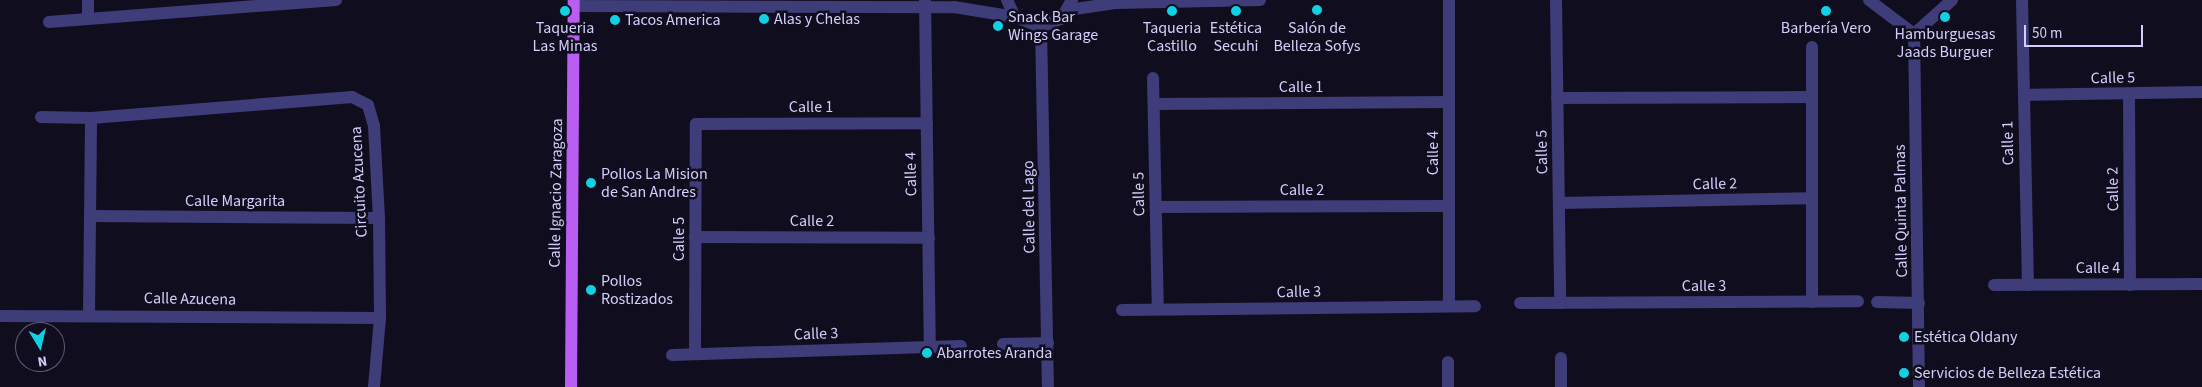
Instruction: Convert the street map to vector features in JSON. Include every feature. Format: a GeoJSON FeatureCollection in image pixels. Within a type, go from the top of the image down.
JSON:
{"type":"FeatureCollection","features":[{"type":"Feature","properties":{"kind":"main road","name":"Calle Ignacio Zaragoza"},"geometry":{"type":"LineString","coordinates":[[570,387],[574,3]]}},
{"type":"Feature","properties":{"kind":"street"},"geometry":{"type":"LineString","coordinates":[[88,0],[88,16]]}},
{"type":"Feature","properties":{"kind":"street"},"geometry":{"type":"LineString","coordinates":[[49,22],[88,16],[267,2],[336,0]]}},
{"type":"Feature","properties":{"kind":"street"},"geometry":{"type":"LineString","coordinates":[[1006,0],[1015,17]]}},
{"type":"Feature","properties":{"kind":"street"},"geometry":{"type":"LineString","coordinates":[[574,3],[925,3],[1015,17],[1041,27],[1070,5],[1260,0]]}},
{"type":"Feature","properties":{"kind":"street","name":"Calle 4"},"geometry":{"type":"LineString","coordinates":[[1448,306],[1449,0]]}},
{"type":"Feature","properties":{"kind":"street","name":"Calle 5"},"geometry":{"type":"LineString","coordinates":[[1556,0],[1560,303]]}},
{"type":"Feature","properties":{"kind":"street"},"geometry":{"type":"LineString","coordinates":[[1869,0],[1914,34],[1952,0]]}},
{"type":"Feature","properties":{"kind":"street","name":"Calle 1"},"geometry":{"type":"LineString","coordinates":[[2022,0],[2028,285]]}},
{"type":"Feature","properties":{"kind":"street","name":"Calle 4"},"geometry":{"type":"LineString","coordinates":[[925,3],[930,347]]}},
{"type":"Feature","properties":{"kind":"street","name":"Calle del Lago"},"geometry":{"type":"LineString","coordinates":[[1041,27],[1048,387]]}},
{"type":"Feature","properties":{"kind":"street","name":"Calle Quinta Palmas"},"geometry":{"type":"LineString","coordinates":[[1914,34],[1920,387]]}},
{"type":"Feature","properties":{"kind":"street"},"geometry":{"type":"LineString","coordinates":[[1812,47],[1812,302]]}},
{"type":"Feature","properties":{"kind":"street","name":"Calle 5"},"geometry":{"type":"LineString","coordinates":[[1153,78],[1158,309]]}},
{"type":"Feature","properties":{"kind":"street","name":"Calle 5"},"geometry":{"type":"LineString","coordinates":[[2024,95],[2202,92]]}},
{"type":"Feature","properties":{"kind":"street","name":"Calle 2"},"geometry":{"type":"LineString","coordinates":[[2129,94],[2130,285]]}},
{"type":"Feature","properties":{"kind":"street","name":"Circuito Azucena"},"geometry":{"type":"LineString","coordinates":[[41,117],[91,118],[352,97],[368,105],[374,126],[379,218],[380,318],[374,387]]}},
{"type":"Feature","properties":{"kind":"street"},"geometry":{"type":"LineString","coordinates":[[1557,98],[1812,97]]}},
{"type":"Feature","properties":{"kind":"street","name":"Calle 1"},"geometry":{"type":"LineString","coordinates":[[1154,104],[1449,102]]}},
{"type":"Feature","properties":{"kind":"street"},"geometry":{"type":"LineString","coordinates":[[89,314],[91,118]]}},
{"type":"Feature","properties":{"kind":"street","name":"Calle 1"},"geometry":{"type":"LineString","coordinates":[[696,124],[927,123]]}},
{"type":"Feature","properties":{"kind":"street","name":"Calle 5"},"geometry":{"type":"LineString","coordinates":[[695,354],[696,124]]}},
{"type":"Feature","properties":{"kind":"street","name":"Calle 2"},"geometry":{"type":"LineString","coordinates":[[1559,203],[1812,198]]}},
{"type":"Feature","properties":{"kind":"street","name":"Calle 2"},"geometry":{"type":"LineString","coordinates":[[1156,207],[1449,206]]}},
{"type":"Feature","properties":{"kind":"street","name":"Calle Margarita"},"geometry":{"type":"LineString","coordinates":[[91,216],[379,218]]}},
{"type":"Feature","properties":{"kind":"street","name":"Calle 2"},"geometry":{"type":"LineString","coordinates":[[696,237],[929,238]]}},
{"type":"Feature","properties":{"kind":"street","name":"Calle 4"},"geometry":{"type":"LineString","coordinates":[[1994,285],[2202,284]]}},
{"type":"Feature","properties":{"kind":"street","name":"Calle 3"},"geometry":{"type":"LineString","coordinates":[[1520,304],[1858,301]]}},
{"type":"Feature","properties":{"kind":"street"},"geometry":{"type":"LineString","coordinates":[[1877,302],[1919,303]]}},
{"type":"Feature","properties":{"kind":"street","name":"Calle 3"},"geometry":{"type":"LineString","coordinates":[[1122,310],[1475,306]]}},
{"type":"Feature","properties":{"kind":"street","name":"Calle Azucena"},"geometry":{"type":"LineString","coordinates":[[0,316],[89,314],[380,318]]}},
{"type":"Feature","properties":{"kind":"street"},"geometry":{"type":"LineString","coordinates":[[1004,344],[1048,343]]}},
{"type":"Feature","properties":{"kind":"street","name":"Calle 3"},"geometry":{"type":"LineString","coordinates":[[672,355],[961,346]]}},
{"type":"Feature","properties":{"kind":"street"},"geometry":{"type":"LineString","coordinates":[[1561,358],[1561,387]]}},
{"type":"Feature","properties":{"kind":"street"},"geometry":{"type":"LineString","coordinates":[[1448,362],[1448,387]]}},
{"type":"Feature","properties":{"kind":"place","name":"Salón de Belleza Sofys"},"geometry":{"type":"Point","coordinates":[1317,10]}},
{"type":"Feature","properties":{"kind":"place","name":"Taqueria Las Minas"},"geometry":{"type":"Point","coordinates":[565,11]}},
{"type":"Feature","properties":{"kind":"place","name":"Taqueria Castillo"},"geometry":{"type":"Point","coordinates":[1172,11]}},
{"type":"Feature","properties":{"kind":"place","name":"Estética Secuhi"},"geometry":{"type":"Point","coordinates":[1236,11]}},
{"type":"Feature","properties":{"kind":"place","name":"Barbería Vero"},"geometry":{"type":"Point","coordinates":[1826,11]}},
{"type":"Feature","properties":{"kind":"place","name":"Hamburguesas Jaads Burguer"},"geometry":{"type":"Point","coordinates":[1945,17]}},
{"type":"Feature","properties":{"kind":"place","name":"Alas y Chelas"},"geometry":{"type":"Point","coordinates":[764,19]}},
{"type":"Feature","properties":{"kind":"place","name":"Tacos America"},"geometry":{"type":"Point","coordinates":[615,20]}},
{"type":"Feature","properties":{"kind":"place","name":"Snack Bar Wings Garage"},"geometry":{"type":"Point","coordinates":[998,26]}},
{"type":"Feature","properties":{"kind":"place","name":"Pollos La Mision de San Andres"},"geometry":{"type":"Point","coordinates":[591,183]}},
{"type":"Feature","properties":{"kind":"place","name":"Pollos Rostizados"},"geometry":{"type":"Point","coordinates":[591,290]}},
{"type":"Feature","properties":{"kind":"place","name":"Estética Oldany"},"geometry":{"type":"Point","coordinates":[1904,337]}},
{"type":"Feature","properties":{"kind":"place","name":"Abarrotes Aranda"},"geometry":{"type":"Point","coordinates":[927,353]}},
{"type":"Feature","properties":{"kind":"place","name":"Servicios de Belleza Estética"},"geometry":{"type":"Point","coordinates":[1904,373]}}]}
